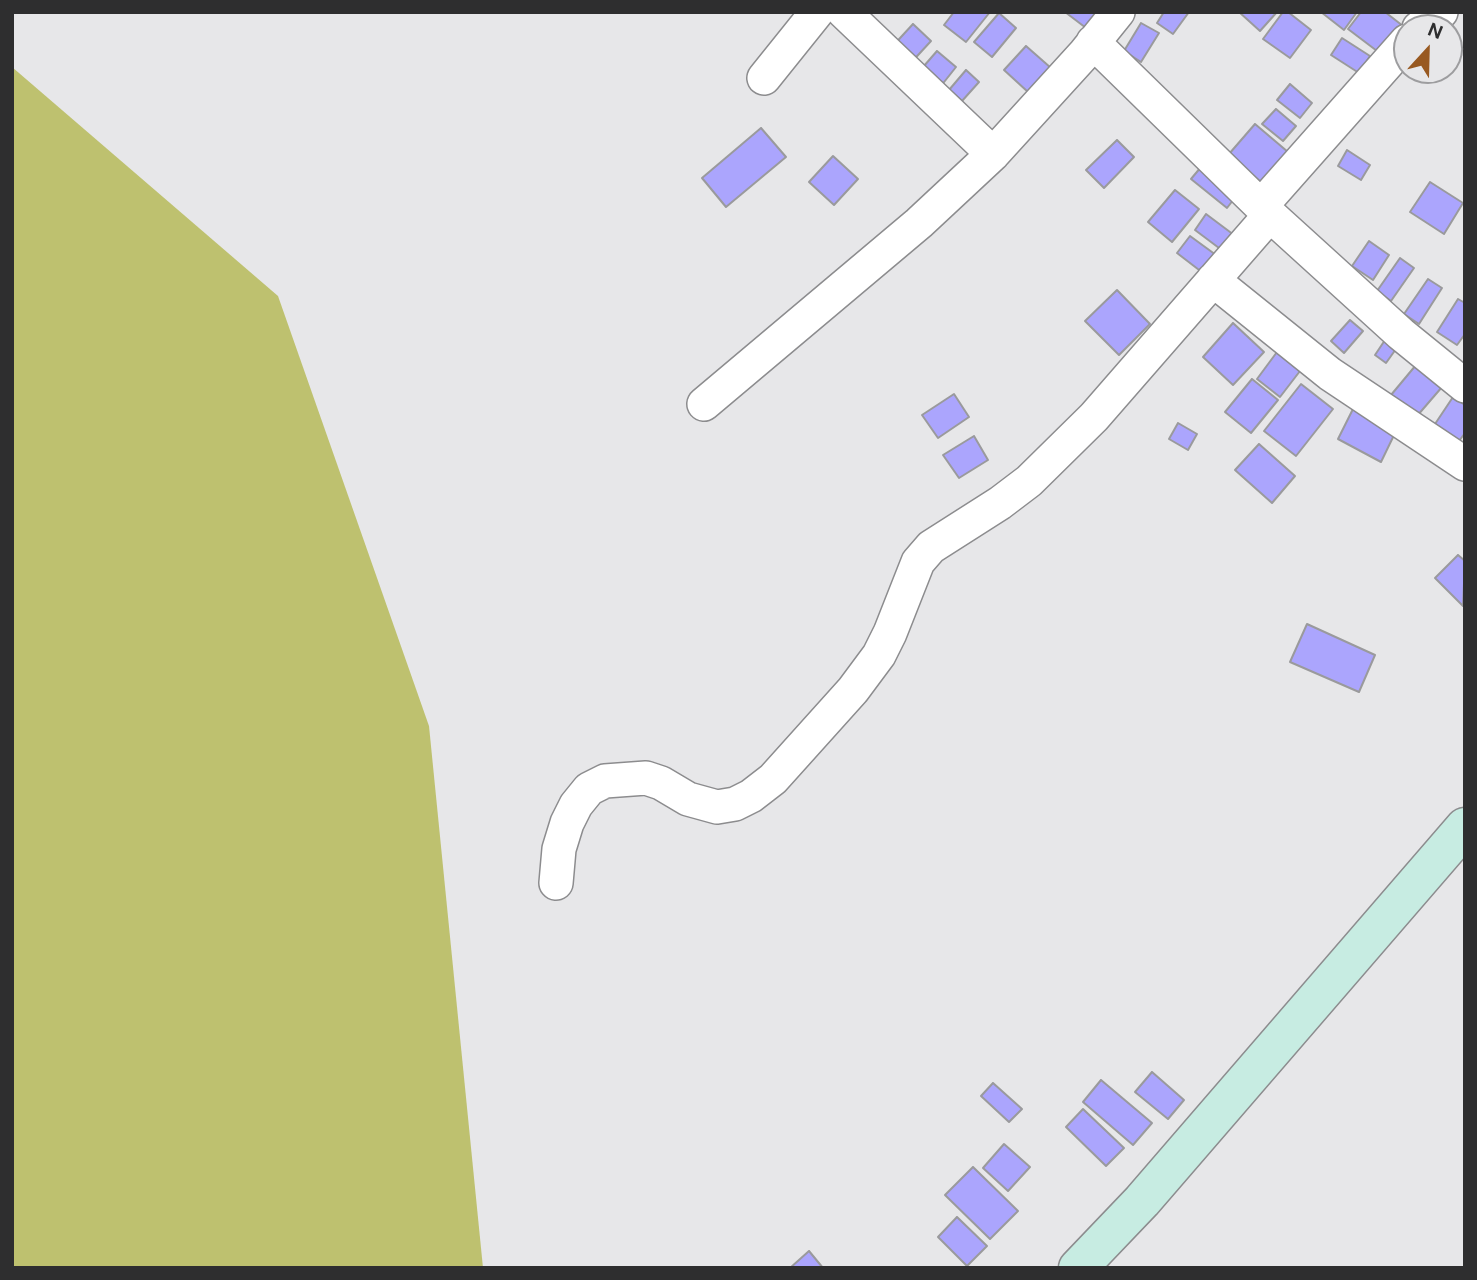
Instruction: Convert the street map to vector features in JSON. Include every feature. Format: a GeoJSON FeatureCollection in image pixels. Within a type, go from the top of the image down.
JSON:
{"type":"FeatureCollection","features":[{"type":"Feature","properties":{"kind":"main road"},"geometry":{"type":"LineString","coordinates":[[1078,1268],[1142,1201],[1465,827]]}},
{"type":"Feature","properties":{"kind":"street"},"geometry":{"type":"LineString","coordinates":[[764,78],[817,12]]}},
{"type":"Feature","properties":{"kind":"street"},"geometry":{"type":"LineString","coordinates":[[844,12],[993,153]]}},
{"type":"Feature","properties":{"kind":"street"},"geometry":{"type":"LineString","coordinates":[[704,404],[919,223],[993,153],[1118,12]]}},
{"type":"Feature","properties":{"kind":"street"},"geometry":{"type":"LineString","coordinates":[[1093,42],[1266,210],[1401,334],[1465,386]]}},
{"type":"Feature","properties":{"kind":"street"},"geometry":{"type":"LineString","coordinates":[[556,883],[559,849],[572,814],[589,789],[605,781],[646,778],[661,783],[688,799],[717,807],[735,804],[751,796],[773,779],[853,690],[879,655],[918,562],[924,554],[1029,481],[1094,417],[1213,280],[1266,210],[1393,57]]}},
{"type":"Feature","properties":{"kind":"street"},"geometry":{"type":"LineString","coordinates":[[1213,280],[1330,374],[1465,464]]}},
{"type":"Feature","properties":{"kind":"green space"},"geometry":{"type":"Polygon","coordinates":[[[12,67],[278,296],[429,726],[483,1268],[12,1268],[12,67]]]}},
{"type":"Feature","properties":{"kind":"building"},"geometry":{"type":"Polygon","coordinates":[[[954,12],[990,12],[966,42],[944,25],[954,12]]]}},
{"type":"Feature","properties":{"kind":"building"},"geometry":{"type":"Polygon","coordinates":[[[1065,12],[1099,12],[1090,31],[1065,12]]]}},
{"type":"Feature","properties":{"kind":"building"},"geometry":{"type":"Polygon","coordinates":[[[1164,12],[1189,12],[1173,34],[1157,23],[1164,12]]]}},
{"type":"Feature","properties":{"kind":"building"},"geometry":{"type":"Polygon","coordinates":[[[1239,12],[1277,12],[1260,31],[1239,12]]]}},
{"type":"Feature","properties":{"kind":"building"},"geometry":{"type":"Polygon","coordinates":[[[1283,12],[1288,12],[1311,30],[1290,58],[1263,39],[1283,12]]]}},
{"type":"Feature","properties":{"kind":"building"},"geometry":{"type":"Polygon","coordinates":[[[1321,12],[1357,12],[1344,30],[1321,12]]]}},
{"type":"Feature","properties":{"kind":"building"},"geometry":{"type":"Polygon","coordinates":[[[1361,12],[1385,12],[1393,18],[1393,39],[1381,54],[1348,29],[1361,12]]]}},
{"type":"Feature","properties":{"kind":"building"},"geometry":{"type":"Polygon","coordinates":[[[999,13],[1016,28],[992,57],[974,42],[999,13]]]}},
{"type":"Feature","properties":{"kind":"building"},"geometry":{"type":"Polygon","coordinates":[[[1141,23],[1159,33],[1141,62],[1124,51],[1141,23]]]}},
{"type":"Feature","properties":{"kind":"building"},"geometry":{"type":"Polygon","coordinates":[[[913,24],[931,41],[908,66],[890,49],[913,24]]]}},
{"type":"Feature","properties":{"kind":"building"},"geometry":{"type":"Polygon","coordinates":[[[1342,38],[1370,56],[1359,73],[1331,55],[1342,38]]]}},
{"type":"Feature","properties":{"kind":"building"},"geometry":{"type":"Polygon","coordinates":[[[1026,46],[1051,68],[1028,92],[1004,70],[1026,46]]]}},
{"type":"Feature","properties":{"kind":"building"},"geometry":{"type":"Polygon","coordinates":[[[937,51],[956,67],[937,91],[917,74],[937,51]]]}},
{"type":"Feature","properties":{"kind":"building"},"geometry":{"type":"Polygon","coordinates":[[[966,70],[979,82],[962,101],[949,90],[966,70]]]}},
{"type":"Feature","properties":{"kind":"building"},"geometry":{"type":"Polygon","coordinates":[[[1290,84],[1312,103],[1300,118],[1277,100],[1290,84]]]}},
{"type":"Feature","properties":{"kind":"building"},"geometry":{"type":"Polygon","coordinates":[[[1276,109],[1296,126],[1283,141],[1262,124],[1276,109]]]}},
{"type":"Feature","properties":{"kind":"building"},"geometry":{"type":"Polygon","coordinates":[[[1255,124],[1288,152],[1262,183],[1229,154],[1255,124]]]}},
{"type":"Feature","properties":{"kind":"building"},"geometry":{"type":"Polygon","coordinates":[[[761,128],[786,157],[726,207],[702,178],[761,128]]]}},
{"type":"Feature","properties":{"kind":"building"},"geometry":{"type":"Polygon","coordinates":[[[1117,140],[1134,157],[1104,188],[1086,170],[1117,140]]]}},
{"type":"Feature","properties":{"kind":"building"},"geometry":{"type":"Polygon","coordinates":[[[1347,150],[1370,165],[1361,180],[1338,166],[1347,150]]]}},
{"type":"Feature","properties":{"kind":"building"},"geometry":{"type":"Polygon","coordinates":[[[833,156],[858,179],[834,205],[809,182],[833,156]]]}},
{"type":"Feature","properties":{"kind":"building"},"geometry":{"type":"Polygon","coordinates":[[[1201,167],[1237,195],[1227,208],[1191,179],[1201,167]]]}},
{"type":"Feature","properties":{"kind":"building"},"geometry":{"type":"Polygon","coordinates":[[[1430,182],[1463,203],[1444,234],[1410,212],[1430,182]]]}},
{"type":"Feature","properties":{"kind":"building"},"geometry":{"type":"Polygon","coordinates":[[[1175,190],[1199,209],[1172,242],[1148,222],[1175,190]]]}},
{"type":"Feature","properties":{"kind":"building"},"geometry":{"type":"Polygon","coordinates":[[[1206,214],[1234,235],[1223,251],[1195,230],[1206,214]]]}},
{"type":"Feature","properties":{"kind":"building"},"geometry":{"type":"Polygon","coordinates":[[[1190,236],[1216,255],[1203,273],[1177,253],[1190,236]]]}},
{"type":"Feature","properties":{"kind":"building"},"geometry":{"type":"Polygon","coordinates":[[[1369,241],[1389,255],[1373,280],[1352,266],[1369,241]]]}},
{"type":"Feature","properties":{"kind":"building"},"geometry":{"type":"Polygon","coordinates":[[[1400,258],[1414,268],[1391,301],[1377,291],[1400,258]]]}},
{"type":"Feature","properties":{"kind":"building"},"geometry":{"type":"Polygon","coordinates":[[[1428,279],[1442,288],[1419,324],[1404,314],[1428,279]]]}},
{"type":"Feature","properties":{"kind":"building"},"geometry":{"type":"Polygon","coordinates":[[[1117,290],[1150,324],[1119,355],[1085,321],[1117,290]]]}},
{"type":"Feature","properties":{"kind":"building"},"geometry":{"type":"Polygon","coordinates":[[[1458,299],[1465,303],[1465,334],[1457,345],[1437,332],[1458,299]]]}},
{"type":"Feature","properties":{"kind":"building"},"geometry":{"type":"Polygon","coordinates":[[[1350,320],[1363,331],[1344,353],[1331,341],[1350,320]]]}},
{"type":"Feature","properties":{"kind":"building"},"geometry":{"type":"Polygon","coordinates":[[[1233,323],[1264,352],[1233,385],[1203,357],[1233,323]]]}},
{"type":"Feature","properties":{"kind":"building"},"geometry":{"type":"Polygon","coordinates":[[[1385,340],[1396,349],[1386,363],[1375,355],[1385,340]]]}},
{"type":"Feature","properties":{"kind":"building"},"geometry":{"type":"Polygon","coordinates":[[[1277,352],[1300,371],[1280,397],[1257,379],[1277,352]]]}},
{"type":"Feature","properties":{"kind":"building"},"geometry":{"type":"Polygon","coordinates":[[[1416,365],[1442,387],[1417,416],[1391,395],[1416,365]]]}},
{"type":"Feature","properties":{"kind":"building"},"geometry":{"type":"Polygon","coordinates":[[[1252,379],[1278,400],[1251,433],[1225,412],[1252,379]]]}},
{"type":"Feature","properties":{"kind":"building"},"geometry":{"type":"Polygon","coordinates":[[[1301,384],[1333,409],[1296,456],[1264,431],[1301,384]]]}},
{"type":"Feature","properties":{"kind":"building"},"geometry":{"type":"Polygon","coordinates":[[[954,394],[969,417],[938,438],[922,415],[954,394]]]}},
{"type":"Feature","properties":{"kind":"building"},"geometry":{"type":"Polygon","coordinates":[[[1453,397],[1465,405],[1465,433],[1459,441],[1435,424],[1453,397]]]}},
{"type":"Feature","properties":{"kind":"building"},"geometry":{"type":"Polygon","coordinates":[[[1353,409],[1396,431],[1381,462],[1338,439],[1353,409]]]}},
{"type":"Feature","properties":{"kind":"building"},"geometry":{"type":"Polygon","coordinates":[[[1178,423],[1197,434],[1188,450],[1169,439],[1178,423]]]}},
{"type":"Feature","properties":{"kind":"building"},"geometry":{"type":"Polygon","coordinates":[[[974,436],[988,460],[959,478],[943,455],[974,436]]]}},
{"type":"Feature","properties":{"kind":"building"},"geometry":{"type":"Polygon","coordinates":[[[1259,444],[1295,476],[1272,503],[1235,470],[1259,444]]]}},
{"type":"Feature","properties":{"kind":"building"},"geometry":{"type":"Polygon","coordinates":[[[1458,555],[1465,561],[1463,606],[1435,578],[1458,555]]]}},
{"type":"Feature","properties":{"kind":"building"},"geometry":{"type":"Polygon","coordinates":[[[1307,624],[1375,655],[1359,692],[1290,662],[1307,624]]]}},
{"type":"Feature","properties":{"kind":"building"},"geometry":{"type":"Polygon","coordinates":[[[1152,1072],[1184,1100],[1168,1119],[1135,1092],[1152,1072]]]}},
{"type":"Feature","properties":{"kind":"building"},"geometry":{"type":"Polygon","coordinates":[[[1101,1080],[1152,1123],[1133,1145],[1083,1102],[1101,1080]]]}},
{"type":"Feature","properties":{"kind":"building"},"geometry":{"type":"Polygon","coordinates":[[[993,1083],[1022,1109],[1009,1122],[981,1096],[993,1083]]]}},
{"type":"Feature","properties":{"kind":"building"},"geometry":{"type":"Polygon","coordinates":[[[1083,1109],[1124,1148],[1106,1166],[1066,1127],[1083,1109]]]}},
{"type":"Feature","properties":{"kind":"building"},"geometry":{"type":"Polygon","coordinates":[[[1004,1144],[1030,1167],[1008,1191],[983,1168],[1004,1144]]]}},
{"type":"Feature","properties":{"kind":"building"},"geometry":{"type":"Polygon","coordinates":[[[973,1167],[1018,1211],[990,1239],[945,1195],[973,1167]]]}},
{"type":"Feature","properties":{"kind":"building"},"geometry":{"type":"Polygon","coordinates":[[[957,1217],[987,1246],[967,1266],[938,1237],[957,1217]]]}},
{"type":"Feature","properties":{"kind":"building"},"geometry":{"type":"Polygon","coordinates":[[[809,1251],[823,1268],[790,1268],[809,1251]]]}}]}
